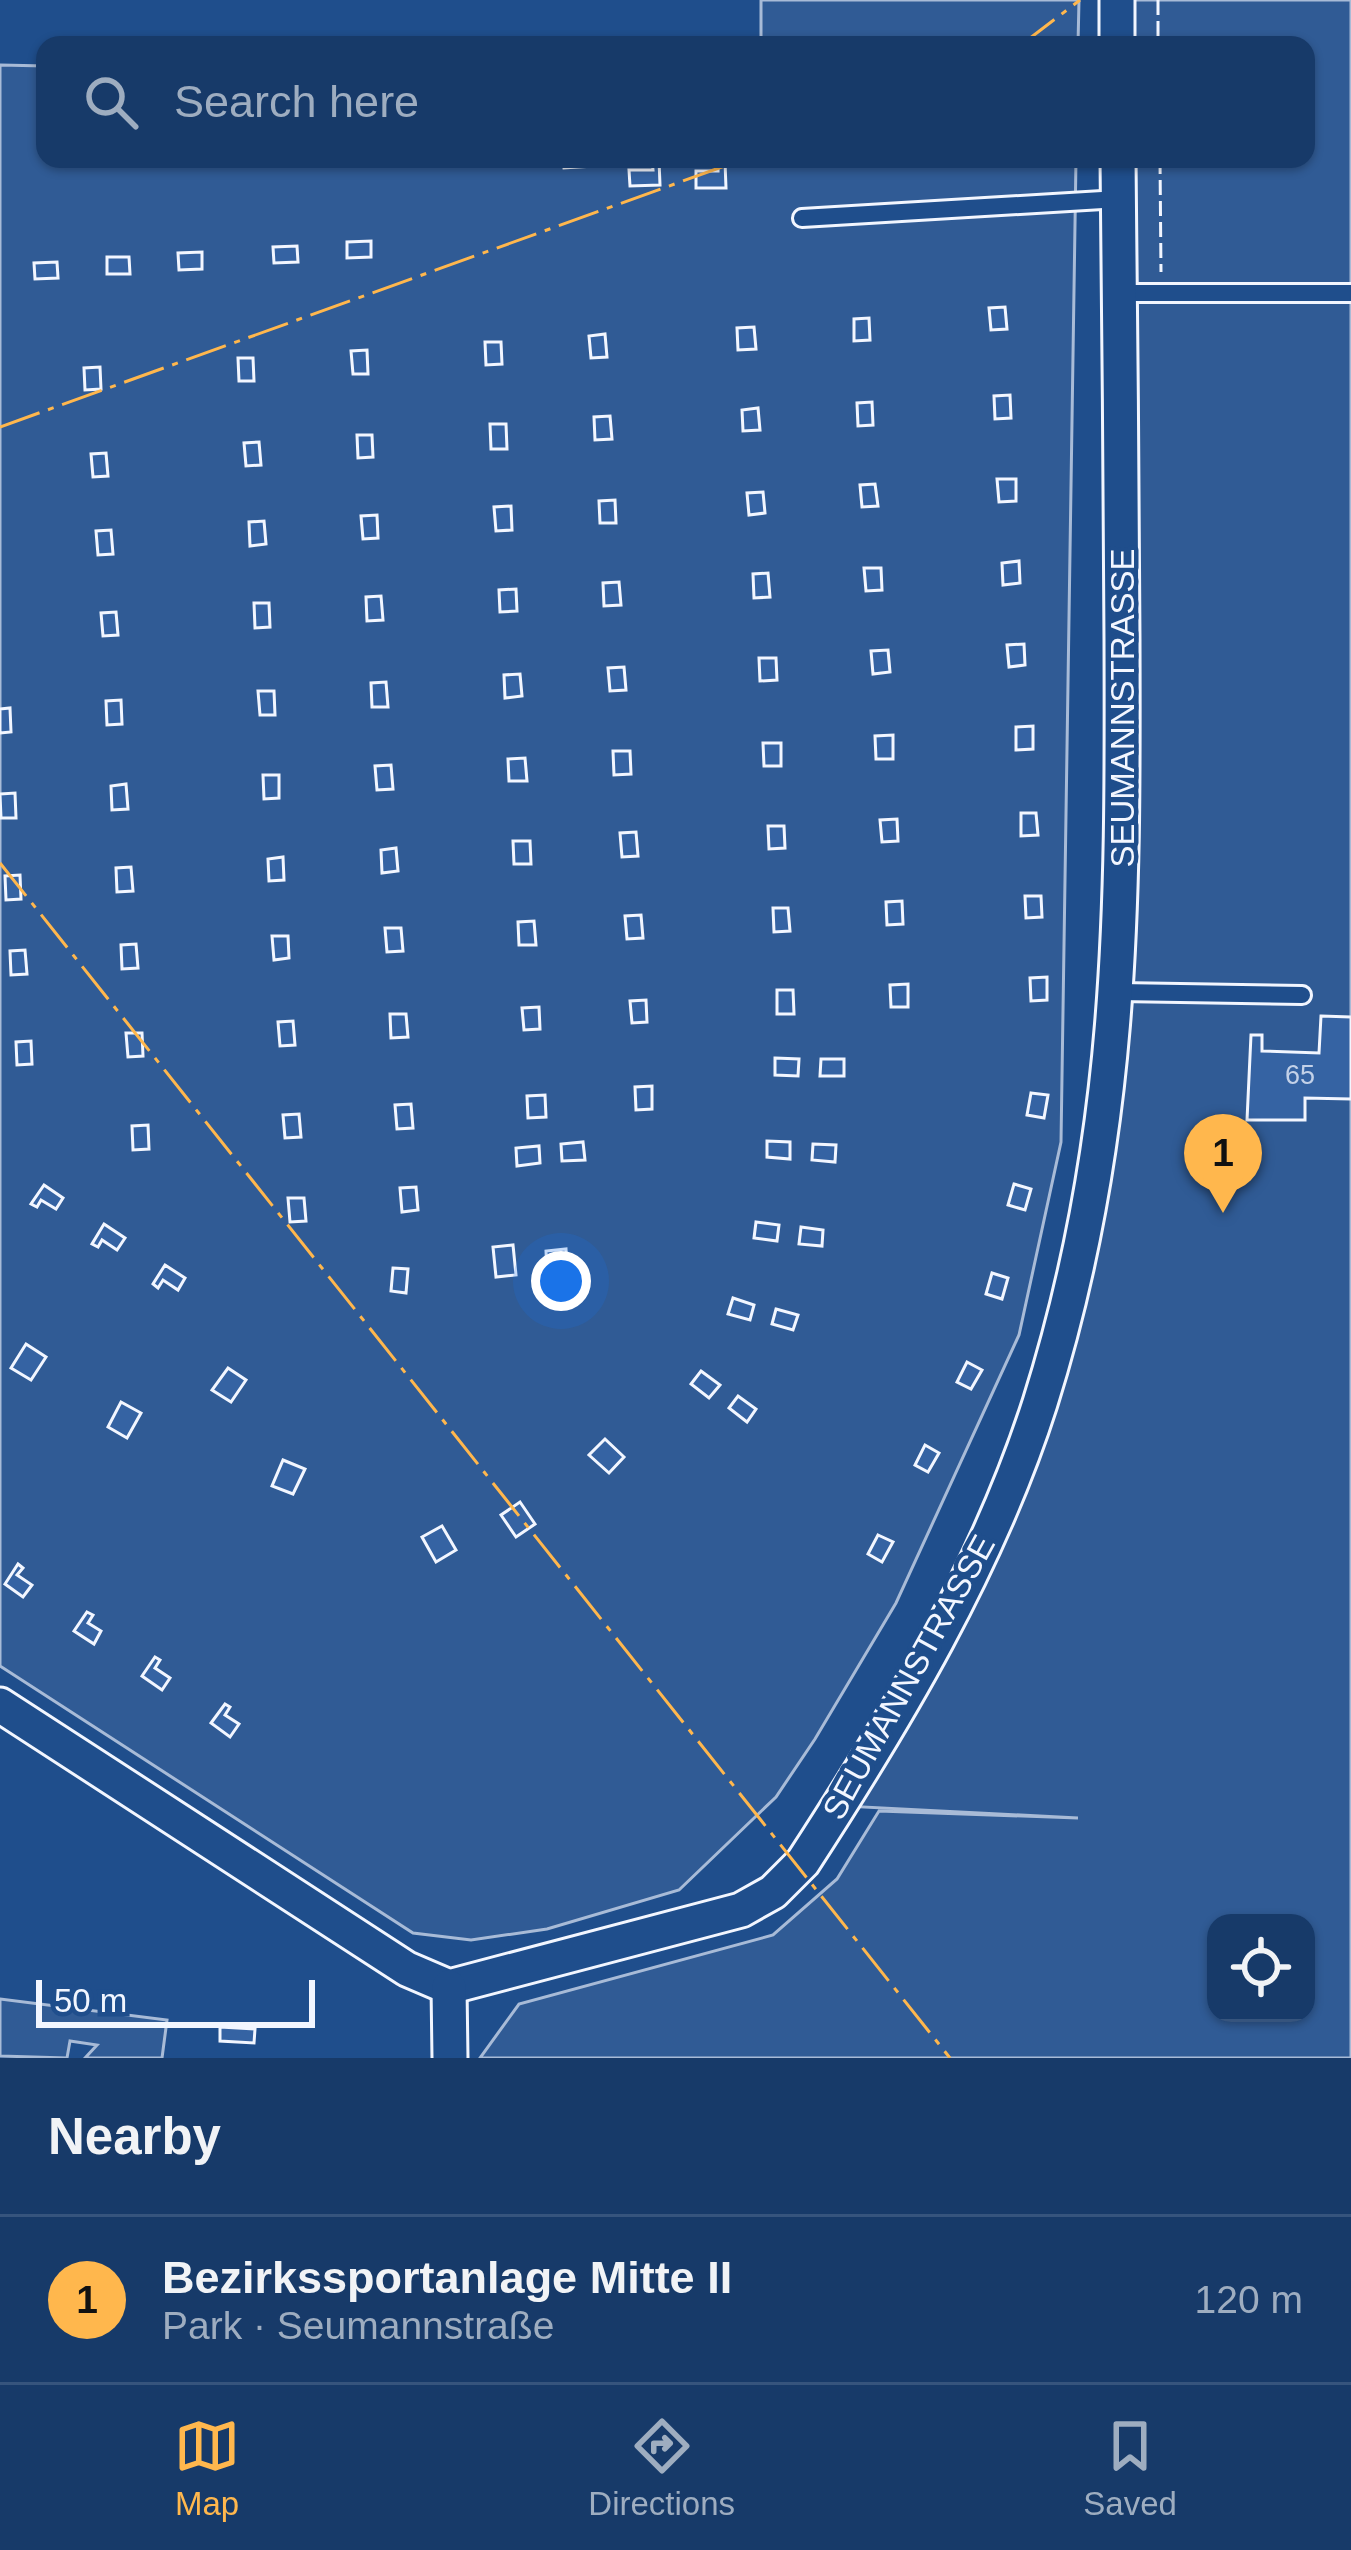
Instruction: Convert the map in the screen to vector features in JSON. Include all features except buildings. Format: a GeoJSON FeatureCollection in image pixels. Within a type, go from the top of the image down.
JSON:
{"type":"FeatureCollection","features":[{"type":"Feature","properties":{"kind":"street"},"geometry":{"type":"LineString","coordinates":[[1117,0],[1117,36]]}},
{"type":"Feature","properties":{"kind":"street","name":"SEUMANNSTRASSE"},"geometry":{"type":"LineString","coordinates":[[449,1987],[741,1910],[773,1892],[803,1862],[967,1582],[1039,1406],[1076,1279],[1103,1145],[1119,992],[1118,168]]}},
{"type":"Feature","properties":{"kind":"street"},"geometry":{"type":"LineString","coordinates":[[0,1705],[407,1969],[449,1987],[451,2058]]}},
{"type":"Feature","properties":{"kind":"lane"},"geometry":{"type":"LineString","coordinates":[[802,218],[1119,200]]}},
{"type":"Feature","properties":{"kind":"lane"},"geometry":{"type":"LineString","coordinates":[[1119,293],[1351,293]]}},
{"type":"Feature","properties":{"kind":"lane"},"geometry":{"type":"LineString","coordinates":[[1119,992],[1302,995]]}},
{"type":"Feature","properties":{"kind":"shaded area"},"geometry":{"type":"Polygon","coordinates":[[[761,0],[1079,0],[1078,36],[761,36],[761,0]]]}},
{"type":"Feature","properties":{"kind":"shaded area"},"geometry":{"type":"Polygon","coordinates":[[[1123,0],[1351,0],[1351,2058],[480,2058],[519,2004],[773,1935],[837,1879],[879,1811],[1078,1818],[843,1806],[997,1537],[1110,1143],[1127,168],[1315,168],[1315,36],[1124,36],[1123,0]]]}},
{"type":"Feature","properties":{"kind":"shaded area"},"geometry":{"type":"Polygon","coordinates":[[[0,65],[36,66],[36,168],[1076,168],[1061,1142],[1019,1335],[896,1603],[776,1797],[679,1890],[547,1929],[471,1940],[413,1933],[0,1666],[0,65]]]}},
{"type":"Feature","properties":{"kind":"shaded area"},"geometry":{"type":"Polygon","coordinates":[[[0,1999],[167,2020],[162,2058],[85,2058],[97,2045],[70,2041],[67,2058],[0,2056],[0,1999]]]}},
{"type":"Feature","properties":{"kind":"fence"},"geometry":{"type":"LineString","coordinates":[[1158,0],[1158,36]]}},
{"type":"Feature","properties":{"kind":"fence"},"geometry":{"type":"LineString","coordinates":[[1160,168],[1161,272]]}},
{"type":"Feature","properties":{"kind":"power"},"geometry":{"type":"LineString","coordinates":[[1033,36],[1080,0]]}},
{"type":"Feature","properties":{"kind":"power"},"geometry":{"type":"LineString","coordinates":[[0,427],[719,168]]}},
{"type":"Feature","properties":{"kind":"power"},"geometry":{"type":"LineString","coordinates":[[0,863],[950,2058]]}},
{"type":"Feature","properties":{"kind":"place","name":"Bezirkssportanlage Mitte II"},"geometry":{"type":"Point","coordinates":[1223,1213]}}]}
